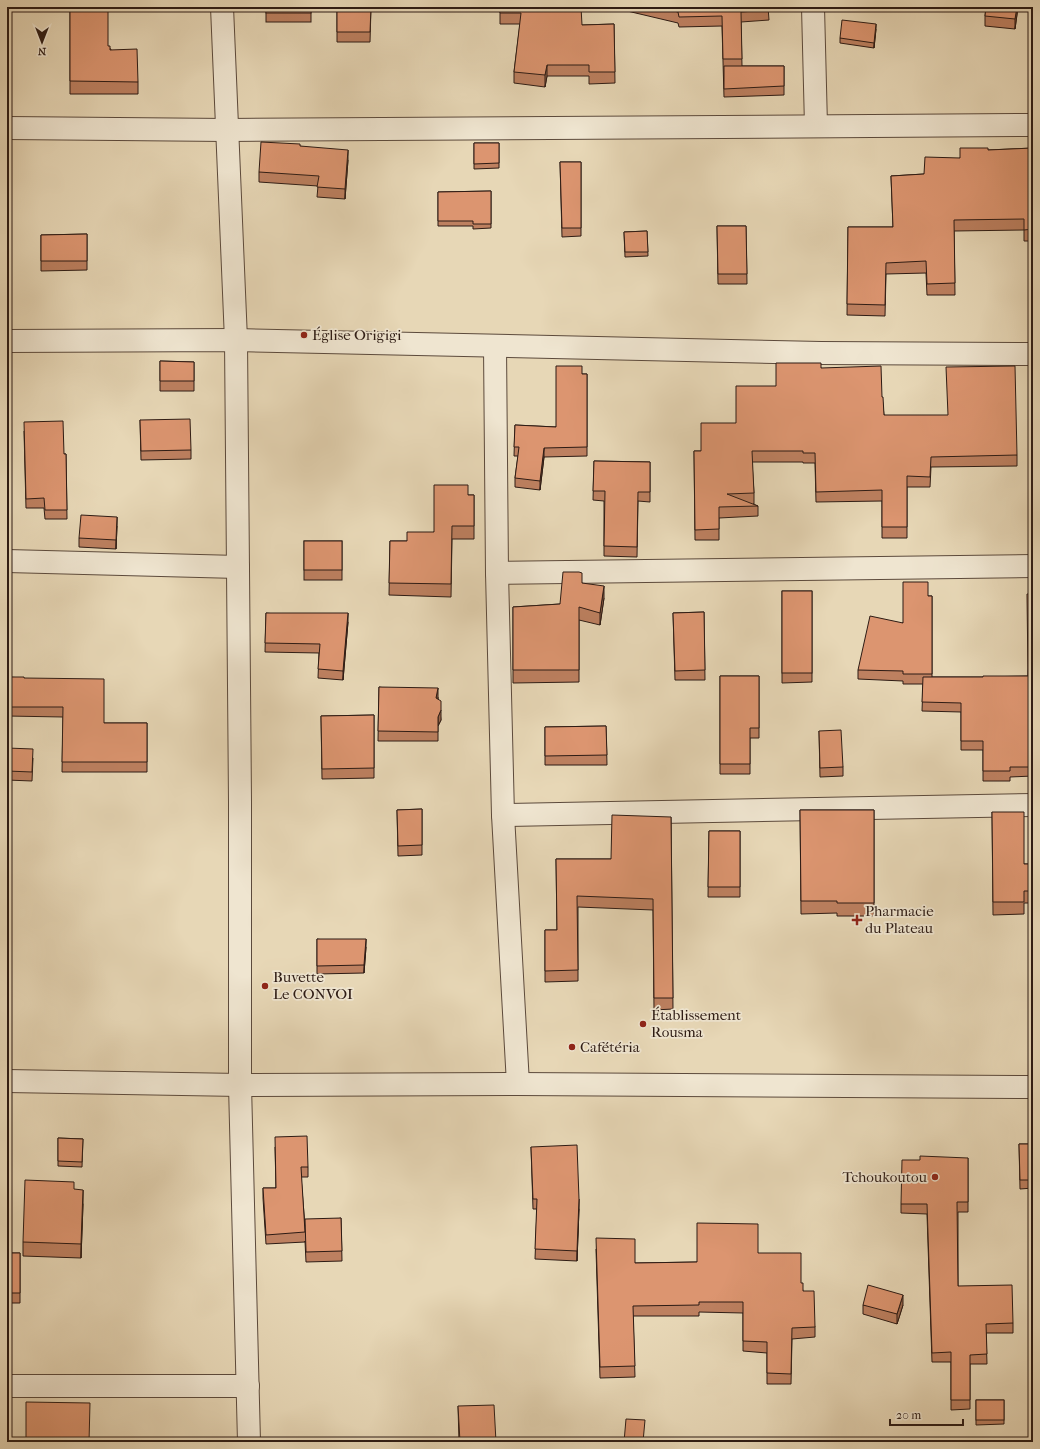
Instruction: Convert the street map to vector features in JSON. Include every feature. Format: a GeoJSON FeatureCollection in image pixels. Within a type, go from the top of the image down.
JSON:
{"type":"FeatureCollection","features":[{"type":"Feature","properties":{"kind":"street"},"geometry":{"type":"LineString","coordinates":[[222,7],[236,340],[240,793],[240,1085],[249,1442]]}},
{"type":"Feature","properties":{"kind":"street"},"geometry":{"type":"LineString","coordinates":[[813,7],[816,126]]}},
{"type":"Feature","properties":{"kind":"street"},"geometry":{"type":"LineString","coordinates":[[7,128],[227,130],[1033,125]]}},
{"type":"Feature","properties":{"kind":"street"},"geometry":{"type":"LineString","coordinates":[[7,340],[236,340],[822,353],[1033,354]]}},
{"type":"Feature","properties":{"kind":"street"},"geometry":{"type":"LineString","coordinates":[[495,346],[497,573],[503,815],[518,1084]]}},
{"type":"Feature","properties":{"kind":"street"},"geometry":{"type":"LineString","coordinates":[[7,561],[238,567]]}},
{"type":"Feature","properties":{"kind":"street"},"geometry":{"type":"LineString","coordinates":[[497,573],[1033,566]]}},
{"type":"Feature","properties":{"kind":"street"},"geometry":{"type":"LineString","coordinates":[[503,815],[1033,805]]}},
{"type":"Feature","properties":{"kind":"street"},"geometry":{"type":"LineString","coordinates":[[7,1081],[240,1085],[518,1084],[1033,1086]]}},
{"type":"Feature","properties":{"kind":"street"},"geometry":{"type":"LineString","coordinates":[[7,1386],[248,1386]]}},
{"type":"Feature","properties":{"kind":"building"},"geometry":{"type":"Polygon","coordinates":[[[70,7],[108,7],[108,46],[110,46],[110,50],[137,49],[138,82],[70,81],[70,7]]]}},
{"type":"Feature","properties":{"kind":"building"},"geometry":{"type":"Polygon","coordinates":[[[266,7],[311,7],[311,13],[266,13],[266,7]]]}},
{"type":"Feature","properties":{"kind":"building"},"geometry":{"type":"Polygon","coordinates":[[[337,7],[371,7],[370,32],[337,32],[337,7]]]}},
{"type":"Feature","properties":{"kind":"building"},"geometry":{"type":"Polygon","coordinates":[[[500,7],[581,7],[582,25],[614,24],[615,72],[589,72],[589,65],[547,65],[545,75],[514,72],[521,13],[500,13],[500,7]]]}},
{"type":"Feature","properties":{"kind":"building"},"geometry":{"type":"Polygon","coordinates":[[[655,7],[768,7],[769,10],[741,12],[742,59],[723,59],[722,16],[679,17],[678,12],[655,7]]]}},
{"type":"Feature","properties":{"kind":"building"},"geometry":{"type":"Polygon","coordinates":[[[986,7],[1017,7],[1015,19],[985,16],[986,7]]]}},
{"type":"Feature","properties":{"kind":"building"},"geometry":{"type":"Polygon","coordinates":[[[842,20],[876,24],[874,43],[840,38],[842,20]]]}},
{"type":"Feature","properties":{"kind":"building"},"geometry":{"type":"Polygon","coordinates":[[[724,66],[784,66],[784,86],[724,89],[724,66]]]}},
{"type":"Feature","properties":{"kind":"building"},"geometry":{"type":"Polygon","coordinates":[[[261,142],[300,144],[300,146],[348,150],[345,189],[317,187],[319,176],[259,172],[261,142]]]}},
{"type":"Feature","properties":{"kind":"building"},"geometry":{"type":"Polygon","coordinates":[[[474,143],[499,143],[499,163],[474,164],[474,143]]]}},
{"type":"Feature","properties":{"kind":"building"},"geometry":{"type":"Polygon","coordinates":[[[960,148],[988,148],[988,150],[1033,148],[1033,229],[1024,230],[1024,219],[954,220],[955,283],[927,284],[926,261],[886,263],[885,305],[847,304],[848,227],[893,227],[891,176],[924,174],[925,157],[960,158],[960,148]]]}},
{"type":"Feature","properties":{"kind":"building"},"geometry":{"type":"Polygon","coordinates":[[[560,162],[581,162],[581,228],[562,228],[560,162]]]}},
{"type":"Feature","properties":{"kind":"building"},"geometry":{"type":"Polygon","coordinates":[[[491,191],[491,224],[473,224],[473,221],[438,221],[438,192],[491,191]]]}},
{"type":"Feature","properties":{"kind":"building"},"geometry":{"type":"Polygon","coordinates":[[[717,226],[746,226],[747,274],[718,274],[717,226]]]}},
{"type":"Feature","properties":{"kind":"building"},"geometry":{"type":"Polygon","coordinates":[[[647,231],[648,252],[625,252],[624,232],[647,231]]]}},
{"type":"Feature","properties":{"kind":"building"},"geometry":{"type":"Polygon","coordinates":[[[87,234],[87,261],[41,261],[41,235],[87,234]]]}},
{"type":"Feature","properties":{"kind":"building"},"geometry":{"type":"Polygon","coordinates":[[[160,361],[194,362],[194,381],[160,381],[160,361]]]}},
{"type":"Feature","properties":{"kind":"building"},"geometry":{"type":"Polygon","coordinates":[[[776,363],[821,363],[821,368],[881,366],[884,415],[948,415],[946,367],[1015,366],[1017,455],[931,457],[930,477],[907,476],[907,527],[882,527],[882,490],[816,492],[815,453],[803,453],[803,451],[752,451],[754,493],[727,494],[758,506],[719,507],[719,529],[695,530],[694,451],[701,451],[701,423],[736,423],[736,386],[776,386],[776,363]]]}},
{"type":"Feature","properties":{"kind":"building"},"geometry":{"type":"Polygon","coordinates":[[[556,366],[582,366],[582,374],[587,374],[587,447],[544,448],[540,481],[515,478],[519,447],[514,447],[515,425],[556,427],[556,366]]]}},
{"type":"Feature","properties":{"kind":"building"},"geometry":{"type":"Polygon","coordinates":[[[190,419],[191,450],[141,451],[140,420],[190,419]]]}},
{"type":"Feature","properties":{"kind":"building"},"geometry":{"type":"Polygon","coordinates":[[[63,421],[64,454],[66,454],[67,510],[45,510],[44,498],[26,499],[24,422],[63,421]]]}},
{"type":"Feature","properties":{"kind":"building"},"geometry":{"type":"Polygon","coordinates":[[[594,461],[650,462],[650,492],[638,492],[637,547],[604,546],[605,491],[593,491],[594,461]]]}},
{"type":"Feature","properties":{"kind":"building"},"geometry":{"type":"Polygon","coordinates":[[[434,485],[468,485],[468,495],[474,495],[474,526],[452,526],[451,584],[389,583],[390,541],[407,541],[407,532],[434,532],[434,485]]]}},
{"type":"Feature","properties":{"kind":"building"},"geometry":{"type":"Polygon","coordinates":[[[81,515],[117,517],[116,540],[79,538],[81,515]]]}},
{"type":"Feature","properties":{"kind":"building"},"geometry":{"type":"Polygon","coordinates":[[[304,541],[342,541],[342,570],[304,570],[304,541]]]}},
{"type":"Feature","properties":{"kind":"building"},"geometry":{"type":"Polygon","coordinates":[[[563,572],[582,573],[582,583],[604,586],[600,613],[579,607],[579,670],[513,670],[513,607],[560,604],[563,572]]]}},
{"type":"Feature","properties":{"kind":"building"},"geometry":{"type":"Polygon","coordinates":[[[903,582],[928,582],[928,596],[932,596],[932,674],[903,674],[903,671],[858,670],[870,616],[903,623],[903,582]]]}},
{"type":"Feature","properties":{"kind":"building"},"geometry":{"type":"Polygon","coordinates":[[[782,591],[812,591],[812,673],[782,673],[782,591]]]}},
{"type":"Feature","properties":{"kind":"building"},"geometry":{"type":"Polygon","coordinates":[[[1027,594],[1033,594],[1033,767],[1010,767],[1010,771],[983,771],[983,741],[961,741],[961,703],[922,702],[923,677],[1028,676],[1027,594]]]}},
{"type":"Feature","properties":{"kind":"building"},"geometry":{"type":"Polygon","coordinates":[[[704,612],[705,670],[675,671],[673,613],[704,612]]]}},
{"type":"Feature","properties":{"kind":"building"},"geometry":{"type":"Polygon","coordinates":[[[266,613],[348,613],[343,671],[318,669],[320,644],[265,643],[266,613]]]}},
{"type":"Feature","properties":{"kind":"building"},"geometry":{"type":"Polygon","coordinates":[[[720,676],[759,676],[759,728],[750,728],[750,764],[720,764],[720,676]]]}},
{"type":"Feature","properties":{"kind":"building"},"geometry":{"type":"Polygon","coordinates":[[[7,677],[104,679],[104,723],[147,723],[147,762],[62,762],[63,707],[7,707],[7,677]]]}},
{"type":"Feature","properties":{"kind":"building"},"geometry":{"type":"Polygon","coordinates":[[[379,687],[438,688],[436,698],[441,701],[441,710],[438,717],[438,732],[378,731],[379,687]]]}},
{"type":"Feature","properties":{"kind":"building"},"geometry":{"type":"Polygon","coordinates":[[[374,715],[374,768],[322,769],[321,716],[374,715]]]}},
{"type":"Feature","properties":{"kind":"building"},"geometry":{"type":"Polygon","coordinates":[[[606,726],[607,755],[545,756],[545,727],[606,726]]]}},
{"type":"Feature","properties":{"kind":"building"},"geometry":{"type":"Polygon","coordinates":[[[841,730],[843,767],[820,768],[819,731],[841,730]]]}},
{"type":"Feature","properties":{"kind":"building"},"geometry":{"type":"Polygon","coordinates":[[[7,748],[33,749],[32,772],[7,771],[7,748]]]}},
{"type":"Feature","properties":{"kind":"building"},"geometry":{"type":"Polygon","coordinates":[[[422,809],[422,845],[398,846],[397,810],[422,809]]]}},
{"type":"Feature","properties":{"kind":"building"},"geometry":{"type":"Polygon","coordinates":[[[800,810],[874,810],[874,903],[801,901],[800,810]]]}},
{"type":"Feature","properties":{"kind":"building"},"geometry":{"type":"Polygon","coordinates":[[[992,812],[1024,812],[1024,864],[1033,864],[1033,891],[1024,891],[1024,902],[993,902],[992,812]]]}},
{"type":"Feature","properties":{"kind":"building"},"geometry":{"type":"Polygon","coordinates":[[[612,815],[671,817],[673,998],[654,998],[653,899],[577,896],[578,970],[545,971],[545,930],[557,930],[556,859],[611,859],[612,815]]]}},
{"type":"Feature","properties":{"kind":"building"},"geometry":{"type":"Polygon","coordinates":[[[709,831],[740,831],[740,887],[708,887],[709,831]]]}},
{"type":"Feature","properties":{"kind":"building"},"geometry":{"type":"Polygon","coordinates":[[[317,939],[366,939],[364,965],[317,966],[317,939]]]}},
{"type":"Feature","properties":{"kind":"building"},"geometry":{"type":"Polygon","coordinates":[[[307,1136],[308,1167],[301,1167],[305,1232],[266,1235],[263,1188],[276,1188],[275,1137],[307,1136]]]}},
{"type":"Feature","properties":{"kind":"building"},"geometry":{"type":"Polygon","coordinates":[[[58,1138],[83,1139],[82,1162],[58,1161],[58,1138]]]}},
{"type":"Feature","properties":{"kind":"building"},"geometry":{"type":"Polygon","coordinates":[[[1019,1144],[1033,1144],[1033,1180],[1020,1180],[1019,1144]]]}},
{"type":"Feature","properties":{"kind":"building"},"geometry":{"type":"Polygon","coordinates":[[[577,1145],[579,1199],[577,1251],[535,1249],[537,1199],[533,1199],[531,1147],[577,1145]]]}},
{"type":"Feature","properties":{"kind":"building"},"geometry":{"type":"Polygon","coordinates":[[[920,1156],[968,1158],[968,1202],[957,1202],[958,1286],[1012,1285],[1013,1323],[986,1324],[987,1354],[970,1355],[970,1400],[951,1400],[951,1352],[932,1353],[927,1204],[901,1204],[902,1160],[920,1160],[920,1156]]]}},
{"type":"Feature","properties":{"kind":"building"},"geometry":{"type":"Polygon","coordinates":[[[25,1180],[74,1182],[74,1189],[83,1190],[81,1244],[23,1242],[25,1180]]]}},
{"type":"Feature","properties":{"kind":"building"},"geometry":{"type":"Polygon","coordinates":[[[341,1218],[342,1251],[306,1252],[305,1219],[341,1218]]]}},
{"type":"Feature","properties":{"kind":"building"},"geometry":{"type":"Polygon","coordinates":[[[697,1223],[758,1224],[758,1253],[801,1253],[801,1283],[803,1283],[803,1291],[814,1291],[815,1327],[792,1328],[791,1374],[767,1373],[767,1342],[743,1341],[743,1302],[699,1302],[699,1305],[633,1306],[635,1366],[600,1367],[596,1238],[635,1239],[635,1263],[697,1262],[697,1223]]]}},
{"type":"Feature","properties":{"kind":"building"},"geometry":{"type":"Polygon","coordinates":[[[7,1253],[20,1253],[20,1293],[9,1293],[9,1356],[7,1356],[7,1253]]]}},
{"type":"Feature","properties":{"kind":"building"},"geometry":{"type":"Polygon","coordinates":[[[868,1285],[903,1295],[897,1314],[863,1305],[868,1285]]]}},
{"type":"Feature","properties":{"kind":"building"},"geometry":{"type":"Polygon","coordinates":[[[976,1400],[1004,1400],[1004,1420],[976,1420],[976,1400]]]}},
{"type":"Feature","properties":{"kind":"building"},"geometry":{"type":"Polygon","coordinates":[[[26,1402],[90,1403],[89,1442],[26,1442],[26,1402]]]}},
{"type":"Feature","properties":{"kind":"building"},"geometry":{"type":"Polygon","coordinates":[[[494,1405],[496,1442],[460,1442],[458,1406],[494,1405]]]}},
{"type":"Feature","properties":{"kind":"building"},"geometry":{"type":"Polygon","coordinates":[[[626,1419],[645,1420],[643,1442],[624,1442],[626,1419]]]}},
{"type":"Feature","properties":{"kind":"place","name":"Église Origigi"},"geometry":{"type":"Point","coordinates":[304,335]}},
{"type":"Feature","properties":{"kind":"place","name":"Pharmacie du Plateau"},"geometry":{"type":"Point","coordinates":[857,920]}},
{"type":"Feature","properties":{"kind":"place","name":"Buvette Le CONVOI"},"geometry":{"type":"Point","coordinates":[265,986]}},
{"type":"Feature","properties":{"kind":"place","name":"Établissement Rousma"},"geometry":{"type":"Point","coordinates":[643,1024]}},
{"type":"Feature","properties":{"kind":"place","name":"Cafétéria"},"geometry":{"type":"Point","coordinates":[572,1047]}},
{"type":"Feature","properties":{"kind":"place","name":"Tchoukoutou"},"geometry":{"type":"Point","coordinates":[935,1177]}}]}
